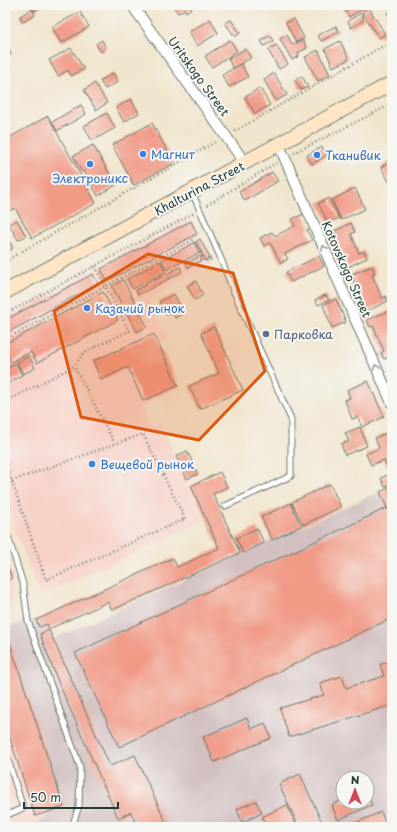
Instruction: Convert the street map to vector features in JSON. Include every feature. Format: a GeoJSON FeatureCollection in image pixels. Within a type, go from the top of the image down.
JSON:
{"type":"FeatureCollection","features":[{"type":"Feature","properties":{"kind":"street","name":"Uritskogo Street"},"geometry":{"type":"LineString","coordinates":[[132,5],[245,163]]}},
{"type":"Feature","properties":{"kind":"street","name":"Khalturina Street"},"geometry":{"type":"LineString","coordinates":[[5,292],[392,83]]}},
{"type":"Feature","properties":{"kind":"street","name":"Kotovskogo Street"},"geometry":{"type":"LineString","coordinates":[[279,145],[392,403]]}},
{"type":"Feature","properties":{"kind":"lane"},"geometry":{"type":"LineString","coordinates":[[192,192],[233,290],[291,420],[291,476],[225,506]]}},
{"type":"Feature","properties":{"kind":"lane"},"geometry":{"type":"LineString","coordinates":[[5,527],[24,584],[28,621],[80,767],[78,806],[72,827]]}},
{"type":"Feature","properties":{"kind":"lane"},"geometry":{"type":"LineString","coordinates":[[5,750],[24,808],[5,816]]}},
{"type":"Feature","properties":{"kind":"path"},"geometry":{"type":"LineString","coordinates":[[5,261],[392,41]]}},
{"type":"Feature","properties":{"kind":"path"},"geometry":{"type":"LineString","coordinates":[[5,341],[105,286],[194,240],[205,262],[219,255]]}},
{"type":"Feature","properties":{"kind":"path"},"geometry":{"type":"LineString","coordinates":[[5,402],[74,366],[83,354],[91,349],[129,331],[95,266]]}},
{"type":"Feature","properties":{"kind":"path"},"geometry":{"type":"LineString","coordinates":[[74,366],[115,444]]}},
{"type":"Feature","properties":{"kind":"path"},"geometry":{"type":"LineString","coordinates":[[5,451],[9,473],[12,482],[46,580],[185,518],[143,434],[12,482]]}},
{"type":"Feature","properties":{"kind":"highlighted area"},"geometry":{"type":"Polygon","coordinates":[[[148,254],[233,273],[265,371],[199,440],[81,417],[54,311],[148,254]]]}},
{"type":"Feature","properties":{"kind":"shaded area","name":"Вещевой рынок"},"geometry":{"type":"Polygon","coordinates":[[[190,218],[215,262],[148,300],[169,338],[159,343],[181,386],[141,407],[152,427],[160,423],[204,521],[40,596],[5,501],[5,317],[190,218]]]}},
{"type":"Feature","properties":{"kind":"shaded area"},"geometry":{"type":"Polygon","coordinates":[[[392,486],[392,506],[387,508],[392,519],[392,827],[28,827],[48,818],[47,813],[64,807],[5,627],[36,620],[39,627],[47,624],[49,630],[40,634],[57,679],[118,818],[131,812],[53,639],[392,486]]]}},
{"type":"Feature","properties":{"kind":"shaded area"},"geometry":{"type":"Polygon","coordinates":[[[5,560],[12,578],[9,626],[5,627],[5,560]]]}},
{"type":"Feature","properties":{"kind":"shaded area"},"geometry":{"type":"Polygon","coordinates":[[[5,627],[64,807],[47,813],[49,818],[30,827],[5,827],[5,627]]]}},
{"type":"Feature","properties":{"kind":"building"},"geometry":{"type":"Polygon","coordinates":[[[31,5],[44,5],[34,11],[31,5]]]}},
{"type":"Feature","properties":{"kind":"building"},"geometry":{"type":"Polygon","coordinates":[[[172,5],[190,5],[192,8],[186,12],[185,9],[178,13],[172,5]]]}},
{"type":"Feature","properties":{"kind":"building"},"geometry":{"type":"Polygon","coordinates":[[[346,5],[369,5],[349,17],[343,7],[346,5]]]}},
{"type":"Feature","properties":{"kind":"building"},"geometry":{"type":"Polygon","coordinates":[[[369,8],[385,34],[379,38],[362,12],[369,8]]]}},
{"type":"Feature","properties":{"kind":"building"},"geometry":{"type":"Polygon","coordinates":[[[32,9],[35,15],[23,22],[20,16],[32,9]]]}},
{"type":"Feature","properties":{"kind":"building"},"geometry":{"type":"Polygon","coordinates":[[[392,10],[392,21],[387,13],[392,10]]]}},
{"type":"Feature","properties":{"kind":"building"},"geometry":{"type":"Polygon","coordinates":[[[80,12],[89,27],[61,43],[52,27],[80,12]]]}},
{"type":"Feature","properties":{"kind":"building"},"geometry":{"type":"Polygon","coordinates":[[[361,13],[364,20],[351,28],[348,21],[361,13]]]}},
{"type":"Feature","properties":{"kind":"building"},"geometry":{"type":"Polygon","coordinates":[[[210,19],[218,33],[197,46],[189,32],[210,19]]]}},
{"type":"Feature","properties":{"kind":"building"},"geometry":{"type":"Polygon","coordinates":[[[294,19],[304,38],[296,42],[286,23],[294,19]]]}},
{"type":"Feature","properties":{"kind":"building"},"geometry":{"type":"Polygon","coordinates":[[[231,20],[240,33],[235,37],[225,23],[231,20]]]}},
{"type":"Feature","properties":{"kind":"building"},"geometry":{"type":"Polygon","coordinates":[[[336,26],[339,32],[321,41],[318,35],[336,26]]]}},
{"type":"Feature","properties":{"kind":"building"},"geometry":{"type":"Polygon","coordinates":[[[270,35],[273,41],[264,46],[261,41],[270,35]]]}},
{"type":"Feature","properties":{"kind":"building"},"geometry":{"type":"Polygon","coordinates":[[[287,35],[293,45],[303,40],[307,48],[298,53],[299,56],[292,60],[280,39],[287,35]]]}},
{"type":"Feature","properties":{"kind":"building"},"geometry":{"type":"Polygon","coordinates":[[[102,40],[106,48],[101,52],[96,44],[102,40]]]}},
{"type":"Feature","properties":{"kind":"building"},"geometry":{"type":"Polygon","coordinates":[[[230,40],[237,51],[212,67],[205,56],[230,40]]]}},
{"type":"Feature","properties":{"kind":"building"},"geometry":{"type":"Polygon","coordinates":[[[340,41],[349,59],[333,67],[325,49],[340,41]]]}},
{"type":"Feature","properties":{"kind":"building"},"geometry":{"type":"Polygon","coordinates":[[[5,44],[11,54],[5,57],[5,44]]]}},
{"type":"Feature","properties":{"kind":"building"},"geometry":{"type":"Polygon","coordinates":[[[276,45],[288,64],[279,69],[268,50],[276,45]]]}},
{"type":"Feature","properties":{"kind":"building"},"geometry":{"type":"Polygon","coordinates":[[[71,48],[84,69],[71,76],[68,70],[58,76],[49,60],[71,48]]]}},
{"type":"Feature","properties":{"kind":"building"},"geometry":{"type":"Polygon","coordinates":[[[245,49],[251,58],[233,68],[228,59],[245,49]]]}},
{"type":"Feature","properties":{"kind":"building"},"geometry":{"type":"Polygon","coordinates":[[[318,50],[330,75],[318,81],[305,57],[318,50]]]}},
{"type":"Feature","properties":{"kind":"building"},"geometry":{"type":"Polygon","coordinates":[[[241,64],[248,77],[229,87],[222,75],[241,64]]]}},
{"type":"Feature","properties":{"kind":"building"},"geometry":{"type":"Polygon","coordinates":[[[113,73],[118,82],[105,89],[100,81],[113,73]]]}},
{"type":"Feature","properties":{"kind":"building"},"geometry":{"type":"Polygon","coordinates":[[[274,73],[287,95],[276,101],[264,80],[274,73]]]}},
{"type":"Feature","properties":{"kind":"building"},"geometry":{"type":"Polygon","coordinates":[[[302,76],[308,87],[301,90],[295,80],[302,76]]]}},
{"type":"Feature","properties":{"kind":"building"},"geometry":{"type":"Polygon","coordinates":[[[95,83],[107,103],[96,110],[84,90],[95,83]]]}},
{"type":"Feature","properties":{"kind":"building"},"geometry":{"type":"Polygon","coordinates":[[[260,88],[270,105],[255,114],[245,97],[260,88]]]}},
{"type":"Feature","properties":{"kind":"building"},"geometry":{"type":"Polygon","coordinates":[[[131,99],[139,113],[124,122],[116,108],[131,99]]]}},
{"type":"Feature","properties":{"kind":"building"},"geometry":{"type":"Polygon","coordinates":[[[81,105],[86,114],[57,131],[52,122],[81,105]]]}},
{"type":"Feature","properties":{"kind":"building"},"geometry":{"type":"Polygon","coordinates":[[[107,113],[115,128],[92,141],[84,126],[107,113]]]}},
{"type":"Feature","properties":{"kind":"building"},"geometry":{"type":"Polygon","coordinates":[[[48,116],[96,203],[32,238],[15,208],[6,213],[5,212],[5,140],[48,116]]]}},
{"type":"Feature","properties":{"kind":"building","name":"Магнит"},"geometry":{"type":"Polygon","coordinates":[[[152,123],[174,163],[134,185],[112,145],[152,123]]]}},
{"type":"Feature","properties":{"kind":"building","name":"Электроникс"},"geometry":{"type":"Polygon","coordinates":[[[93,145],[116,185],[98,196],[84,171],[82,172],[73,156],[93,145]]]}},
{"type":"Feature","properties":{"kind":"building","name":"Тканивик"},"geometry":{"type":"Polygon","coordinates":[[[322,147],[327,155],[312,164],[307,155],[322,147]]]}},
{"type":"Feature","properties":{"kind":"building"},"geometry":{"type":"Polygon","coordinates":[[[392,161],[392,187],[381,167],[392,161]]]}},
{"type":"Feature","properties":{"kind":"building"},"geometry":{"type":"Polygon","coordinates":[[[272,172],[278,181],[245,201],[239,192],[272,172]]]}},
{"type":"Feature","properties":{"kind":"building"},"geometry":{"type":"Polygon","coordinates":[[[355,188],[365,209],[341,220],[332,200],[355,188]]]}},
{"type":"Feature","properties":{"kind":"building"},"geometry":{"type":"Polygon","coordinates":[[[329,198],[339,218],[328,223],[318,203],[329,198]]]}},
{"type":"Feature","properties":{"kind":"building"},"geometry":{"type":"Polygon","coordinates":[[[304,214],[311,228],[307,230],[312,240],[285,254],[288,259],[281,263],[270,243],[264,246],[260,238],[272,232],[275,236],[295,226],[292,219],[304,214]]]}},
{"type":"Feature","properties":{"kind":"building"},"geometry":{"type":"Polygon","coordinates":[[[17,220],[26,236],[18,240],[9,224],[17,220]]]}},
{"type":"Feature","properties":{"kind":"building"},"geometry":{"type":"Polygon","coordinates":[[[191,221],[197,234],[107,281],[101,269],[191,221]]]}},
{"type":"Feature","properties":{"kind":"building"},"geometry":{"type":"Polygon","coordinates":[[[351,223],[355,232],[351,234],[359,253],[364,251],[367,258],[348,267],[332,232],[351,223]]]}},
{"type":"Feature","properties":{"kind":"building"},"geometry":{"type":"Polygon","coordinates":[[[5,234],[13,248],[5,253],[5,234]]]}},
{"type":"Feature","properties":{"kind":"building"},"geometry":{"type":"Polygon","coordinates":[[[200,239],[210,258],[205,260],[196,242],[200,239]]]}},
{"type":"Feature","properties":{"kind":"building"},"geometry":{"type":"Polygon","coordinates":[[[194,243],[199,253],[167,270],[162,260],[194,243]]]}},
{"type":"Feature","properties":{"kind":"building"},"geometry":{"type":"Polygon","coordinates":[[[200,256],[202,260],[188,268],[186,263],[200,256]]]}},
{"type":"Feature","properties":{"kind":"building"},"geometry":{"type":"Polygon","coordinates":[[[319,256],[324,266],[291,282],[286,272],[319,256]]]}},
{"type":"Feature","properties":{"kind":"building"},"geometry":{"type":"Polygon","coordinates":[[[160,261],[166,272],[133,289],[127,279],[160,261]]]}},
{"type":"Feature","properties":{"kind":"building"},"geometry":{"type":"Polygon","coordinates":[[[372,266],[375,274],[372,275],[382,298],[386,296],[388,301],[367,311],[353,281],[355,280],[352,274],[372,266]]]}},
{"type":"Feature","properties":{"kind":"building"},"geometry":{"type":"Polygon","coordinates":[[[180,267],[182,272],[138,295],[136,290],[180,267]]]}},
{"type":"Feature","properties":{"kind":"building"},"geometry":{"type":"Polygon","coordinates":[[[93,274],[98,284],[5,334],[5,320],[93,274]]]}},
{"type":"Feature","properties":{"kind":"building"},"geometry":{"type":"Polygon","coordinates":[[[123,280],[136,304],[125,310],[112,286],[123,280]]]}},
{"type":"Feature","properties":{"kind":"building"},"geometry":{"type":"Polygon","coordinates":[[[196,281],[203,295],[195,300],[187,286],[196,281]]]}},
{"type":"Feature","properties":{"kind":"building"},"geometry":{"type":"Polygon","coordinates":[[[103,292],[118,320],[37,363],[31,352],[11,362],[5,350],[5,344],[103,292]]]}},
{"type":"Feature","properties":{"kind":"building"},"geometry":{"type":"Polygon","coordinates":[[[174,294],[184,313],[175,318],[172,312],[166,315],[159,302],[174,294]]]}},
{"type":"Feature","properties":{"kind":"building"},"geometry":{"type":"Polygon","coordinates":[[[326,295],[329,300],[318,305],[315,300],[326,295]]]}},
{"type":"Feature","properties":{"kind":"building"},"geometry":{"type":"Polygon","coordinates":[[[336,299],[346,322],[332,328],[323,305],[336,299]]]}},
{"type":"Feature","properties":{"kind":"building"},"geometry":{"type":"Polygon","coordinates":[[[137,307],[147,326],[137,332],[126,312],[137,307]]]}},
{"type":"Feature","properties":{"kind":"building"},"geometry":{"type":"Polygon","coordinates":[[[391,310],[392,356],[384,359],[381,353],[384,351],[373,326],[370,327],[367,320],[391,310]]]}},
{"type":"Feature","properties":{"kind":"building"},"geometry":{"type":"Polygon","coordinates":[[[214,327],[243,390],[200,409],[189,386],[219,373],[201,333],[214,327]]]}},
{"type":"Feature","properties":{"kind":"building"},"geometry":{"type":"Polygon","coordinates":[[[154,334],[178,386],[143,401],[128,367],[101,380],[93,361],[154,334]]]}},
{"type":"Feature","properties":{"kind":"building"},"geometry":{"type":"Polygon","coordinates":[[[29,356],[35,368],[23,374],[17,363],[29,356]]]}},
{"type":"Feature","properties":{"kind":"building"},"geometry":{"type":"Polygon","coordinates":[[[5,361],[9,367],[16,363],[22,375],[5,385],[5,361]]]}},
{"type":"Feature","properties":{"kind":"building"},"geometry":{"type":"Polygon","coordinates":[[[368,381],[384,417],[362,427],[358,417],[352,419],[345,400],[350,398],[347,390],[368,381]]]}},
{"type":"Feature","properties":{"kind":"building"},"geometry":{"type":"Polygon","coordinates":[[[360,427],[367,446],[345,455],[341,444],[349,441],[345,433],[360,427]]]}},
{"type":"Feature","properties":{"kind":"building"},"geometry":{"type":"Polygon","coordinates":[[[389,432],[392,437],[392,471],[389,472],[384,460],[371,465],[366,454],[379,448],[375,438],[389,432]]]}},
{"type":"Feature","properties":{"kind":"building"},"geometry":{"type":"Polygon","coordinates":[[[187,451],[198,474],[187,479],[176,456],[187,451]]]}},
{"type":"Feature","properties":{"kind":"building"},"geometry":{"type":"Polygon","coordinates":[[[220,472],[227,487],[213,494],[240,553],[112,610],[108,602],[49,629],[47,624],[39,627],[36,620],[173,558],[177,567],[219,548],[191,486],[220,472]]]}},
{"type":"Feature","properties":{"kind":"building"},"geometry":{"type":"Polygon","coordinates":[[[392,473],[392,484],[385,487],[381,478],[392,473]]]}},
{"type":"Feature","properties":{"kind":"building"},"geometry":{"type":"Polygon","coordinates":[[[330,484],[341,507],[303,525],[292,502],[330,484]]]}},
{"type":"Feature","properties":{"kind":"building"},"geometry":{"type":"Polygon","coordinates":[[[392,486],[392,506],[387,508],[380,492],[392,486]]]}},
{"type":"Feature","properties":{"kind":"building"},"geometry":{"type":"Polygon","coordinates":[[[291,503],[301,526],[272,540],[261,517],[291,503]]]}},
{"type":"Feature","properties":{"kind":"building"},"geometry":{"type":"Polygon","coordinates":[[[387,508],[392,519],[392,618],[119,747],[75,653],[387,508]]]}},
{"type":"Feature","properties":{"kind":"building"},"geometry":{"type":"Polygon","coordinates":[[[257,528],[264,543],[243,553],[236,538],[257,528]]]}},
{"type":"Feature","properties":{"kind":"building"},"geometry":{"type":"Polygon","coordinates":[[[5,561],[12,578],[5,581],[5,561]]]}},
{"type":"Feature","properties":{"kind":"building"},"geometry":{"type":"Polygon","coordinates":[[[5,628],[64,807],[35,816],[5,723],[5,628]]]}},
{"type":"Feature","properties":{"kind":"building"},"geometry":{"type":"Polygon","coordinates":[[[49,630],[110,766],[135,755],[168,827],[137,827],[131,812],[118,818],[57,679],[40,634],[49,630]]]}},
{"type":"Feature","properties":{"kind":"building"},"geometry":{"type":"Polygon","coordinates":[[[392,661],[392,705],[289,737],[280,708],[324,695],[320,683],[342,676],[346,688],[384,676],[380,664],[392,661]]]}},
{"type":"Feature","properties":{"kind":"building"},"geometry":{"type":"Polygon","coordinates":[[[247,718],[251,729],[265,723],[271,738],[214,762],[203,737],[247,718]]]}},
{"type":"Feature","properties":{"kind":"building"},"geometry":{"type":"Polygon","coordinates":[[[300,774],[324,827],[299,827],[279,784],[300,774]]]}},
{"type":"Feature","properties":{"kind":"building"},"geometry":{"type":"Polygon","coordinates":[[[256,801],[262,813],[242,822],[237,809],[256,801]]]}},
{"type":"Feature","properties":{"kind":"building"},"geometry":{"type":"Polygon","coordinates":[[[335,804],[335,810],[361,810],[338,820],[332,805],[335,804]]]}},
{"type":"Feature","properties":{"kind":"building"},"geometry":{"type":"Polygon","coordinates":[[[287,805],[297,827],[266,827],[262,817],[287,805]]]}},
{"type":"Feature","properties":{"kind":"building"},"geometry":{"type":"Polygon","coordinates":[[[381,812],[387,827],[346,827],[381,812]]]}},
{"type":"Feature","properties":{"kind":"building"},"geometry":{"type":"Polygon","coordinates":[[[108,821],[110,827],[93,827],[108,821]]]}},
{"type":"Feature","properties":{"kind":"place","name":"Магнит"},"geometry":{"type":"Point","coordinates":[143,154]}},
{"type":"Feature","properties":{"kind":"place","name":"Тканивик"},"geometry":{"type":"Point","coordinates":[317,155]}},
{"type":"Feature","properties":{"kind":"place","name":"Электроникс"},"geometry":{"type":"Point","coordinates":[90,164]}},
{"type":"Feature","properties":{"kind":"place","name":"Казачий рынок"},"geometry":{"type":"Point","coordinates":[87,308]}},
{"type":"Feature","properties":{"kind":"place","name":"Парковка"},"geometry":{"type":"Point","coordinates":[266,334]}},
{"type":"Feature","properties":{"kind":"place","name":"Вещевой рынок"},"geometry":{"type":"Point","coordinates":[92,464]}}]}
